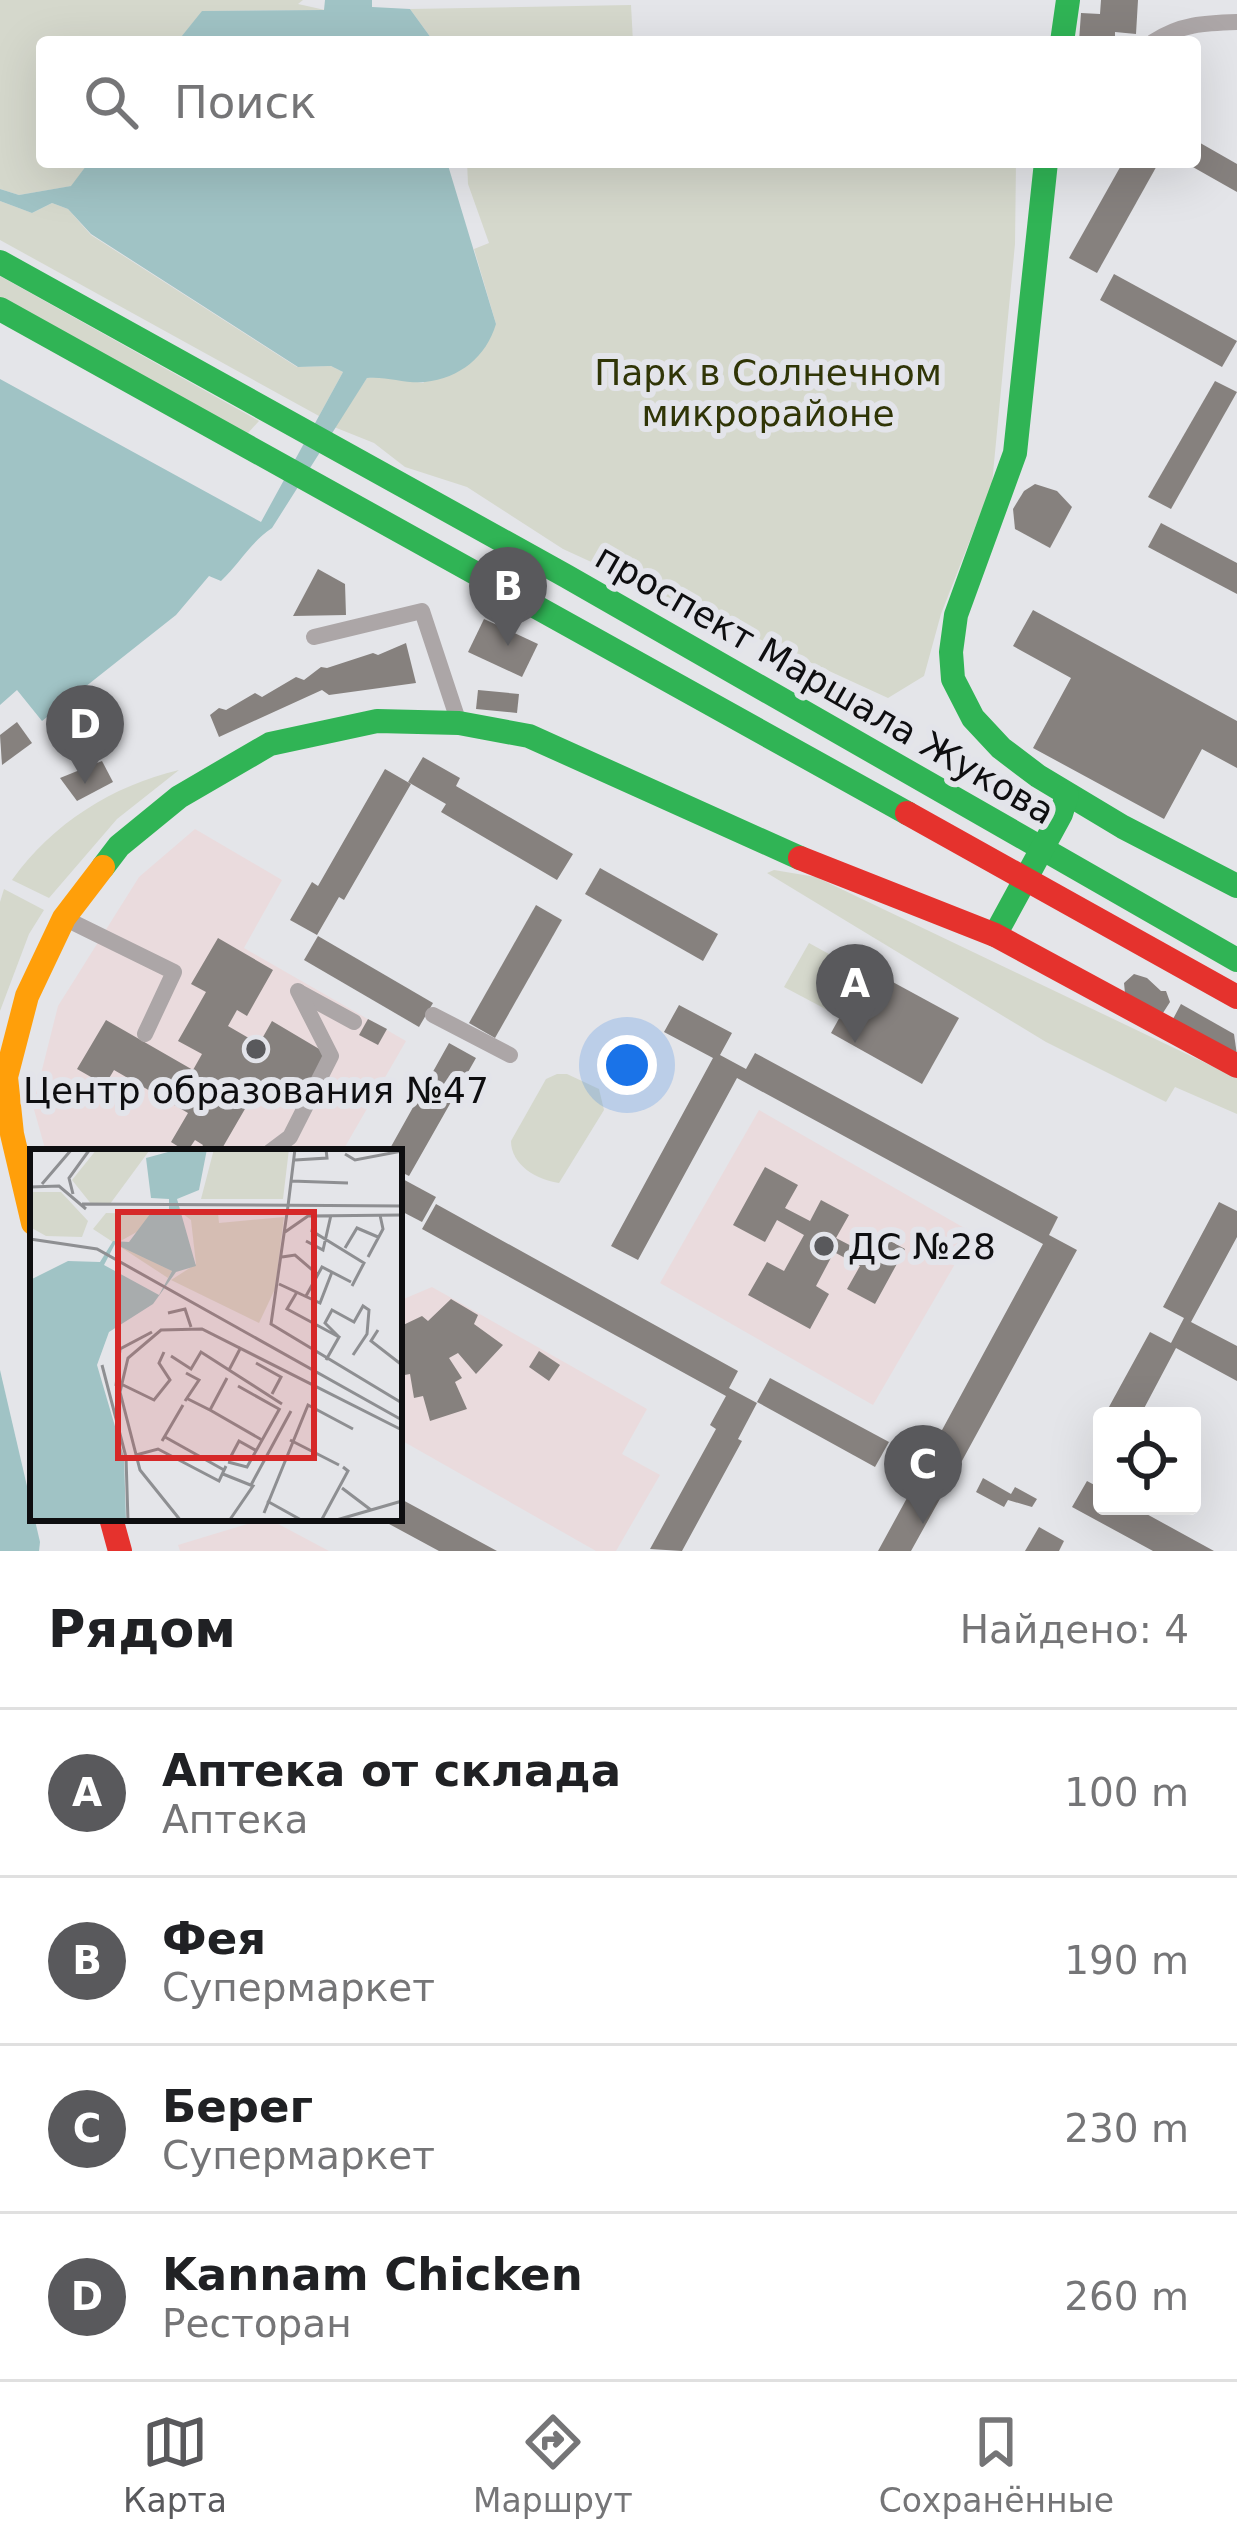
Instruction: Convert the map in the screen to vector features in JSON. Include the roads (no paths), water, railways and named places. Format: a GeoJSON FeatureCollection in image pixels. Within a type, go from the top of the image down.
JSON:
{"type":"FeatureCollection","features":[{"type":"Feature","properties":{"kind":"main road"},"geometry":{"type":"LineString","coordinates":[[1063,36],[1068,0]]}},
{"type":"Feature","properties":{"kind":"main road"},"geometry":{"type":"LineString","coordinates":[[1045,168],[1015,453],[956,615],[951,666],[963,704],[988,736],[1067,795],[1237,886]]}},
{"type":"Feature","properties":{"kind":"main road","name":"проспект Маршала Жукова"},"geometry":{"type":"LineString","coordinates":[[0,262],[566,576],[1237,960]]}},
{"type":"Feature","properties":{"kind":"main road","name":"проспект Маршала Жукова"},"geometry":{"type":"LineString","coordinates":[[0,309],[1237,997]]}},
{"type":"Feature","properties":{"kind":"main road"},"geometry":{"type":"LineString","coordinates":[[30,1210],[12,1134],[6,1077],[27,996],[64,918],[119,847],[158,811],[270,744],[377,722],[459,723],[530,736],[778,849],[995,935],[1237,1066]]}},
{"type":"Feature","properties":{"kind":"main road"},"geometry":{"type":"LineString","coordinates":[[995,935],[1067,795]]}},
{"type":"Feature","properties":{"kind":"main road"},"geometry":{"type":"LineString","coordinates":[[112,1521],[120,1551]]}},
{"type":"Feature","properties":{"kind":"street"},"geometry":{"type":"LineString","coordinates":[[1162,36],[1199,23],[1237,22]]}},
{"type":"Feature","properties":{"kind":"street"},"geometry":{"type":"LineString","coordinates":[[314,637],[422,610],[459,723]]}},
{"type":"Feature","properties":{"kind":"street"},"geometry":{"type":"LineString","coordinates":[[64,918],[174,972],[146,1034]]}},
{"type":"Feature","properties":{"kind":"street"},"geometry":{"type":"LineString","coordinates":[[274,1149],[290,1137],[331,1055],[298,991],[354,1022]]}},
{"type":"Feature","properties":{"kind":"street"},"geometry":{"type":"LineString","coordinates":[[433,1015],[510,1055]]}},
{"type":"Feature","properties":{"kind":"water"},"geometry":{"type":"Polygon","coordinates":[[[325,0],[372,0],[372,7],[410,9],[430,36],[182,36],[202,11],[324,10],[325,0]]]}},
{"type":"Feature","properties":{"kind":"water"},"geometry":{"type":"Polygon","coordinates":[[[84,168],[449,168],[496,324],[478,356],[449,376],[418,382],[367,378],[272,528],[221,581],[209,576],[176,615],[42,721],[17,690],[0,705],[0,379],[261,522],[343,372],[331,366],[298,367],[91,234],[68,209],[52,203],[32,213],[0,201],[0,189],[19,195],[71,186],[84,168]]]}},
{"type":"Feature","properties":{"kind":"water"},"geometry":{"type":"Polygon","coordinates":[[[0,1370],[30,1499],[30,1521],[35,1521],[40,1542],[39,1551],[0,1551],[0,1370]]]}},
{"type":"Feature","properties":{"kind":"place","name":"Фея"},"geometry":{"type":"Point","coordinates":[508,646]}},
{"type":"Feature","properties":{"kind":"place","name":"Kannam Chicken"},"geometry":{"type":"Point","coordinates":[85,784]}},
{"type":"Feature","properties":{"kind":"place","name":"Аптека от склада"},"geometry":{"type":"Point","coordinates":[855,1043]}},
{"type":"Feature","properties":{"kind":"place","name":"Центр образования №47"},"geometry":{"type":"Point","coordinates":[256,1049]}},
{"type":"Feature","properties":{"kind":"place","name":"ДС №28"},"geometry":{"type":"Point","coordinates":[824,1246]}},
{"type":"Feature","properties":{"kind":"place","name":"Берег"},"geometry":{"type":"Point","coordinates":[923,1524]}},
{"type":"Feature","properties":{"kind":"park label","name":"Парк в Солнечном микрорайоне"},"geometry":{"type":"Point","coordinates":[768,392]}}]}
